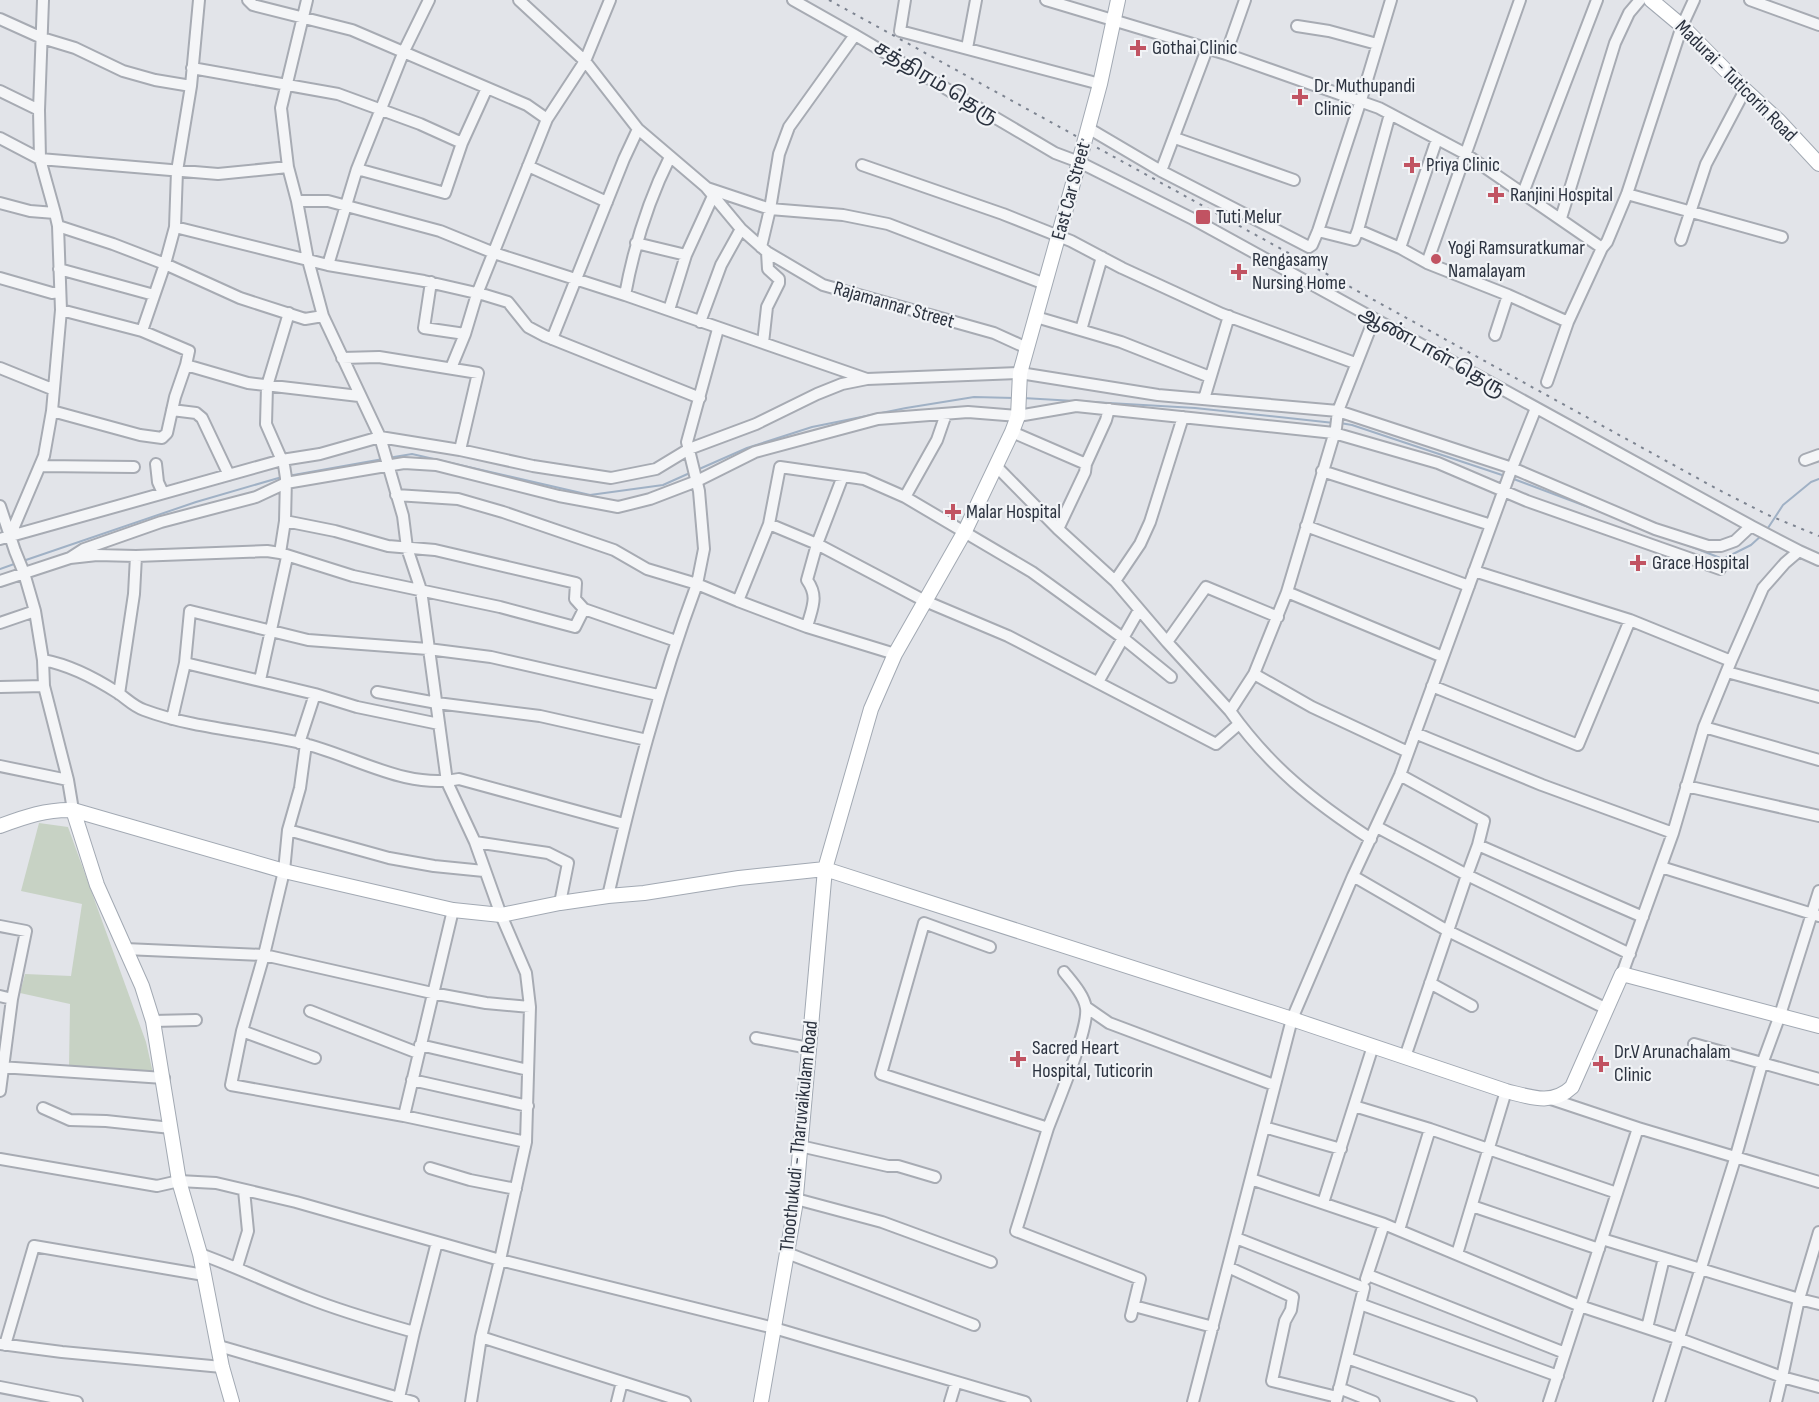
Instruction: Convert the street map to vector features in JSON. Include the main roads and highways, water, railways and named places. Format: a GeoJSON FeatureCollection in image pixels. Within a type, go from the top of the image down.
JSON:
{"type":"FeatureCollection","features":[{"type":"Feature","properties":{"kind":"main road","name":"East Car Street"},"geometry":{"type":"LineString","coordinates":[[925,601],[965,531],[1012,432],[1018,412],[1020,377],[1027,348],[1100,84],[1118,0]]}},
{"type":"Feature","properties":{"kind":"main road","name":"Madurai - Tuticorin Road"},"geometry":{"type":"LineString","coordinates":[[1651,0],[1682,26],[1779,121],[1819,164]]}},
{"type":"Feature","properties":{"kind":"main road","name":"Thoothukudi - Tharuvaikulam Road"},"geometry":{"type":"LineString","coordinates":[[761,1402],[796,1199],[825,869],[871,709],[895,654],[925,601]]}},
{"type":"Feature","properties":{"kind":"main road"},"geometry":{"type":"LineString","coordinates":[[0,826],[40,812],[58,809],[73,810],[284,871],[453,910],[501,915],[608,896],[825,869],[1293,1019],[1506,1091],[1536,1098],[1551,1099],[1564,1095],[1572,1087],[1622,974],[1819,1026]]}},
{"type":"Feature","properties":{"kind":"main road"},"geometry":{"type":"LineString","coordinates":[[73,810],[97,885],[142,986],[153,1021],[179,1181],[200,1254],[222,1367],[232,1402]]}},
{"type":"Feature","properties":{"kind":"waterway"},"geometry":{"type":"LineString","coordinates":[[697,470],[747,448],[812,427],[974,397],[1014,398]]}},
{"type":"Feature","properties":{"kind":"waterway"},"geometry":{"type":"LineString","coordinates":[[1023,398],[1195,408],[1334,423]]}},
{"type":"Feature","properties":{"kind":"waterway"},"geometry":{"type":"LineString","coordinates":[[1340,423],[1505,476]]}},
{"type":"Feature","properties":{"kind":"waterway"},"geometry":{"type":"LineString","coordinates":[[388,458],[412,454],[590,495],[663,485],[692,472]]}},
{"type":"Feature","properties":{"kind":"waterway"},"geometry":{"type":"LineString","coordinates":[[288,476],[383,459]]}},
{"type":"Feature","properties":{"kind":"waterway"},"geometry":{"type":"LineString","coordinates":[[23,561],[196,502],[282,477]]}},
{"type":"Feature","properties":{"kind":"waterway"},"geometry":{"type":"LineString","coordinates":[[1511,478],[1612,516]]}},
{"type":"Feature","properties":{"kind":"waterway"},"geometry":{"type":"LineString","coordinates":[[1766,531],[1783,505],[1811,482],[1819,479]]}},
{"type":"Feature","properties":{"kind":"waterway"},"geometry":{"type":"LineString","coordinates":[[1682,543],[1723,559],[1751,545],[1762,535]]}},
{"type":"Feature","properties":{"kind":"waterway"},"geometry":{"type":"LineString","coordinates":[[0,569],[17,563]]}},
{"type":"Feature","properties":{"kind":"railway"},"geometry":{"type":"LineString","coordinates":[[829,0],[1719,490],[1768,515],[1819,536]]}},
{"type":"Feature","properties":{"kind":"place","name":"Gothai Clinic"},"geometry":{"type":"Point","coordinates":[1138,48]}},
{"type":"Feature","properties":{"kind":"place","name":"Dr. Muthupandi Clinic"},"geometry":{"type":"Point","coordinates":[1300,97]}},
{"type":"Feature","properties":{"kind":"place","name":"Priya Clinic"},"geometry":{"type":"Point","coordinates":[1412,165]}},
{"type":"Feature","properties":{"kind":"place","name":"Ranjini Hospital"},"geometry":{"type":"Point","coordinates":[1496,195]}},
{"type":"Feature","properties":{"kind":"place","name":"Tuti Melur"},"geometry":{"type":"Point","coordinates":[1203,217]}},
{"type":"Feature","properties":{"kind":"place","name":"Yogi Ramsuratkumar Namalayam"},"geometry":{"type":"Point","coordinates":[1436,259]}},
{"type":"Feature","properties":{"kind":"place","name":"Rengasamy Nursing Home"},"geometry":{"type":"Point","coordinates":[1239,272]}},
{"type":"Feature","properties":{"kind":"place","name":"Malar Hospital"},"geometry":{"type":"Point","coordinates":[953,512]}},
{"type":"Feature","properties":{"kind":"place","name":"Grace Hospital"},"geometry":{"type":"Point","coordinates":[1638,563]}},
{"type":"Feature","properties":{"kind":"place","name":"Sacred Heart Hospital, Tuticorin"},"geometry":{"type":"Point","coordinates":[1018,1059]}},
{"type":"Feature","properties":{"kind":"place","name":"Dr.V Arunachalam Clinic"},"geometry":{"type":"Point","coordinates":[1601,1064]}}]}
